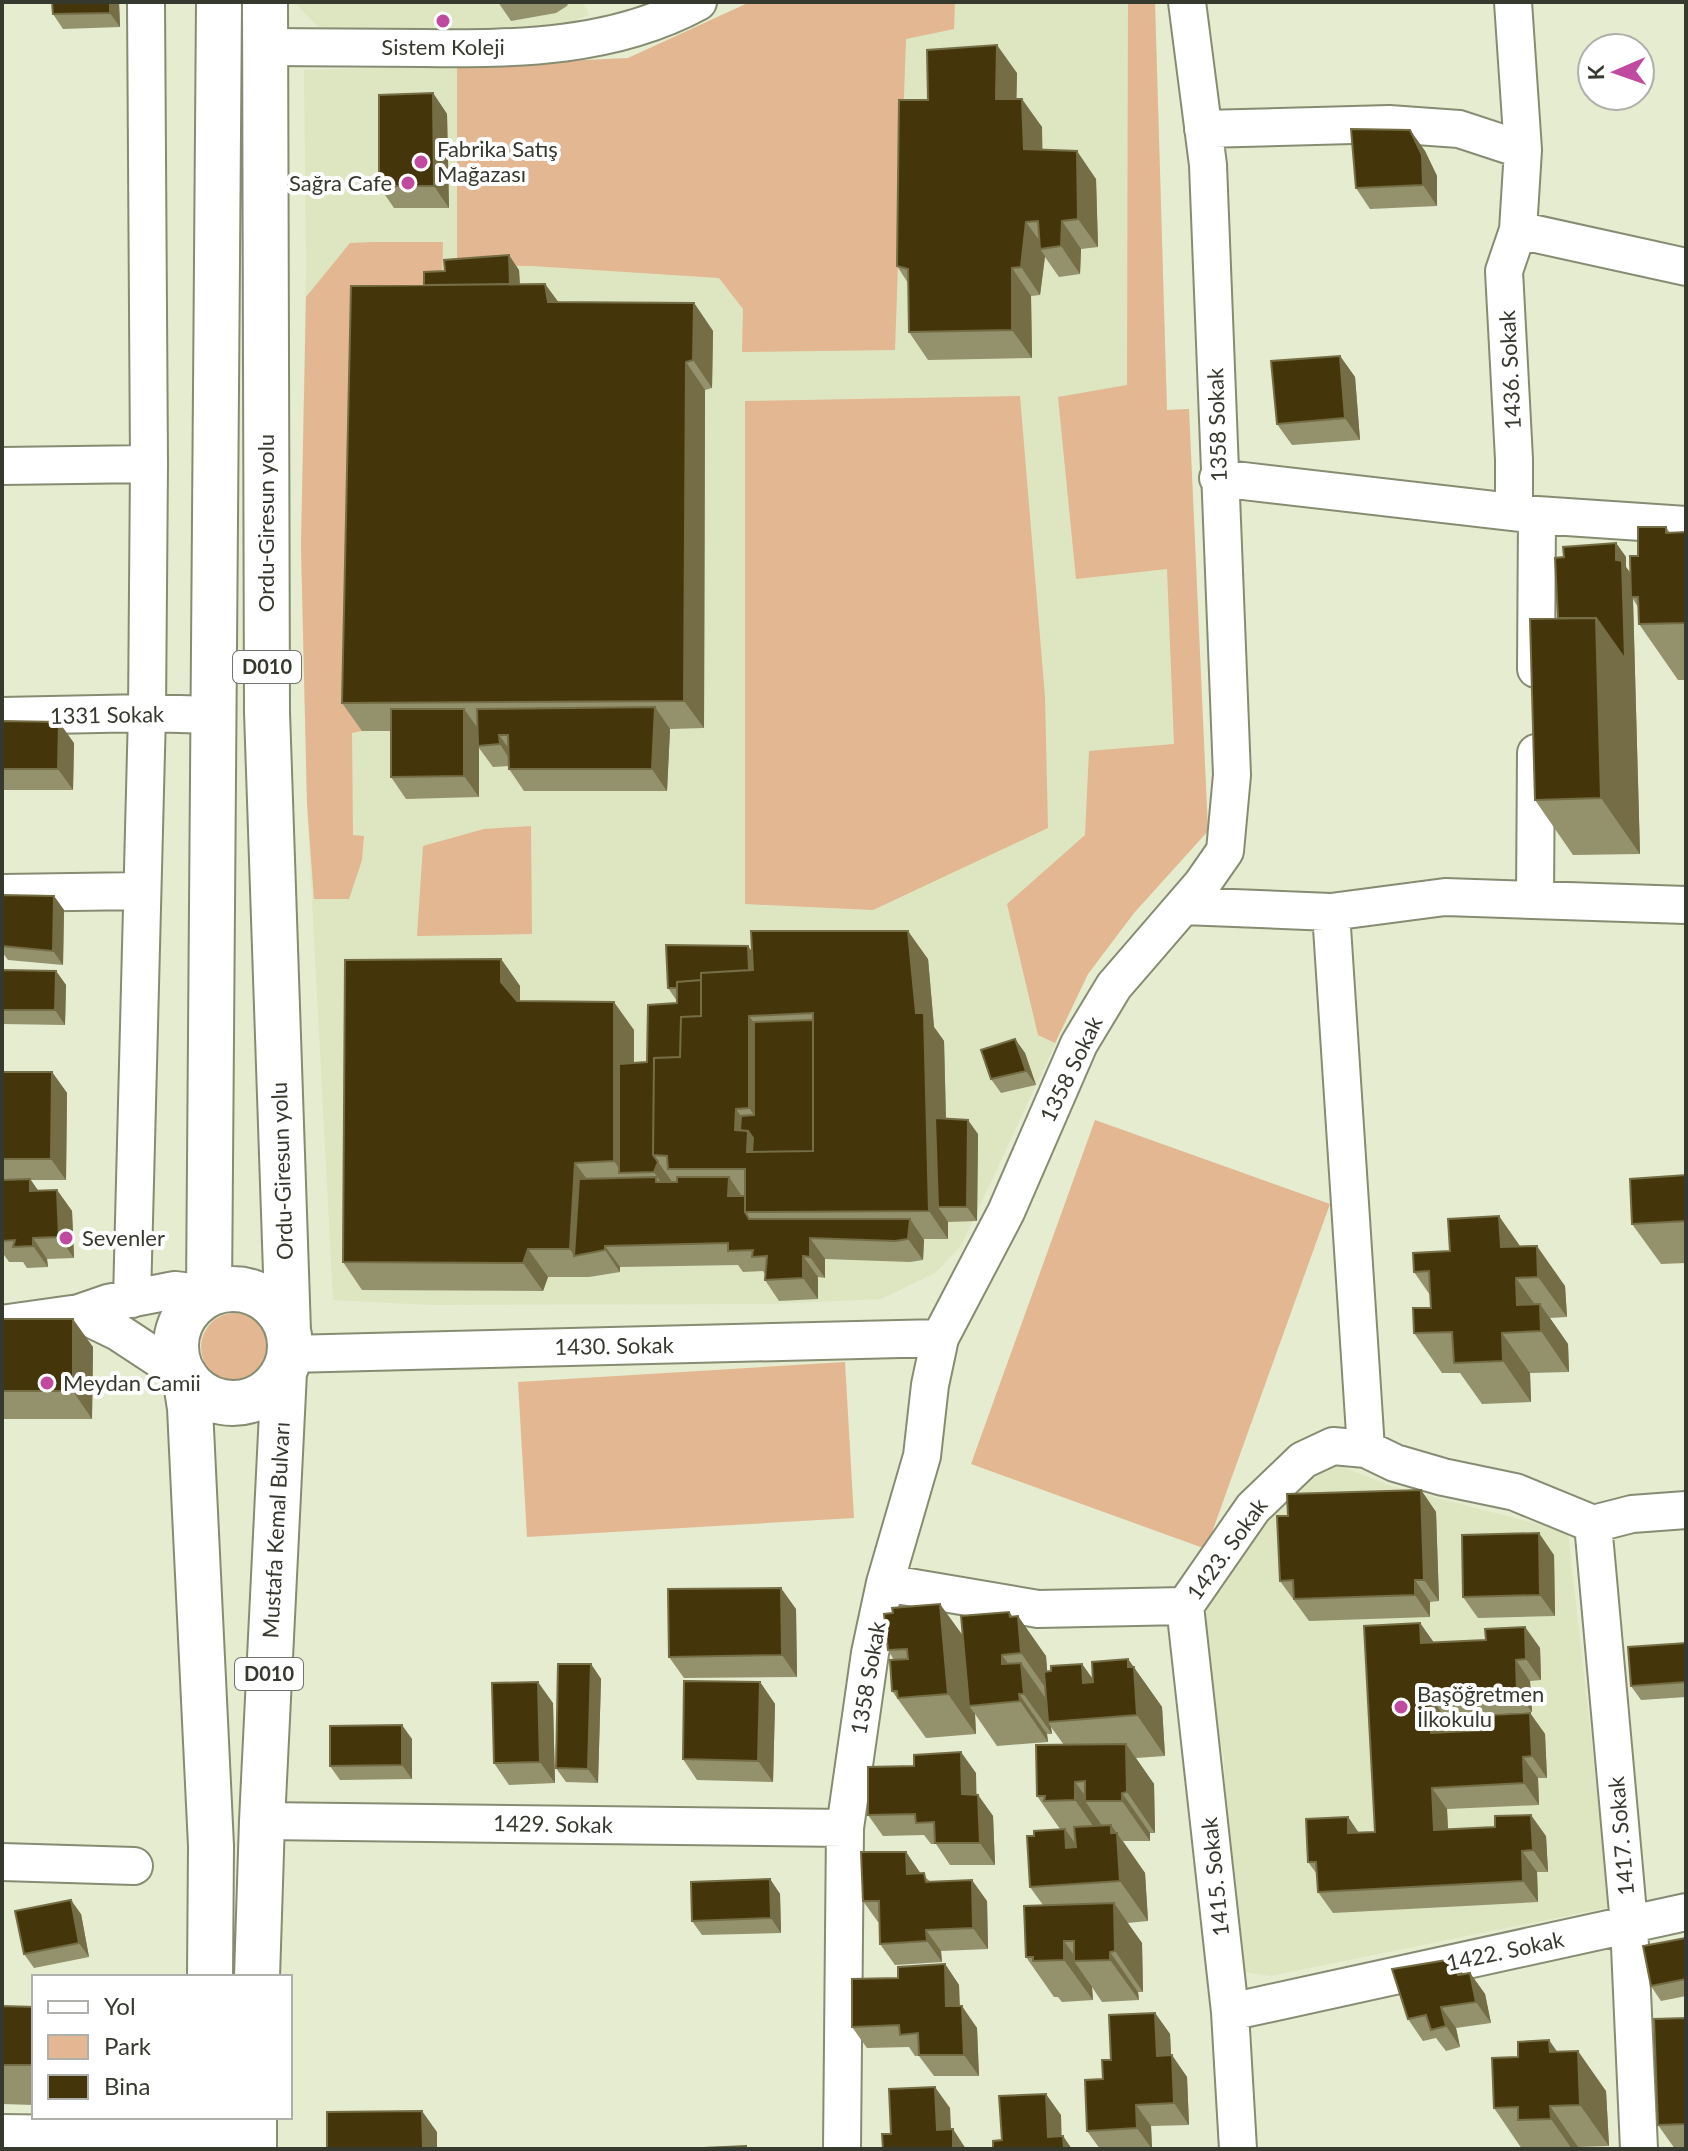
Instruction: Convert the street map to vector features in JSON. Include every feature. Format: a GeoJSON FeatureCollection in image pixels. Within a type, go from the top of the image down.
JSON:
{"type":"FeatureCollection","features":[{"type":"Feature","properties":{"kind":"highway","name":"D010"},"geometry":{"type":"LineString","coordinates":[[209,1294],[219,2]]}},
{"type":"Feature","properties":{"kind":"highway","name":"Ordu-Giresun yolu"},"geometry":{"type":"LineString","coordinates":[[265,2],[267,712],[287,1352]]}},
{"type":"Feature","properties":{"kind":"highway"},"geometry":{"type":"LineString","coordinates":[[231,1289],[256,1294],[276,1309],[287,1352],[273,1386],[260,1396],[244,1402],[227,1403],[210,1398],[196,1389],[185,1376],[177,1359],[177,1334],[188,1311],[209,1294],[231,1289]]}},
{"type":"Feature","properties":{"kind":"highway","name":"Mustafa Kemal Bulvarı"},"geometry":{"type":"LineString","coordinates":[[257,1975],[262,1821],[287,1352]]}},
{"type":"Feature","properties":{"kind":"highway","name":"D010"},"geometry":{"type":"LineString","coordinates":[[185,1376],[190,1408],[211,1846],[210,1975]]}},
{"type":"Feature","properties":{"kind":"highway"},"geometry":{"type":"LineString","coordinates":[[254,2119],[254,2149]]}},
{"type":"Feature","properties":{"kind":"street"},"geometry":{"type":"LineString","coordinates":[[132,1299],[147,713],[146,2]]}},
{"type":"Feature","properties":{"kind":"street"},"geometry":{"type":"LineString","coordinates":[[265,47],[527,48],[579,43],[643,13],[679,12],[698,2]]}},
{"type":"Feature","properties":{"kind":"street","name":"1358 Sokak"},"geometry":{"type":"LineString","coordinates":[[842,2149],[845,1828],[870,1653],[885,1583],[922,1456],[930,1385],[940,1338],[1006,1212],[1079,1044],[1114,986],[1183,906],[1225,851],[1232,775],[1208,165],[1187,2]]}},
{"type":"Feature","properties":{"kind":"street","name":"1436. Sokak"},"geometry":{"type":"LineString","coordinates":[[1513,2],[1523,150],[1518,230],[1504,271],[1514,459],[1526,513],[1536,707],[1535,899]]}},
{"type":"Feature","properties":{"kind":"street"},"geometry":{"type":"LineString","coordinates":[[1203,129],[1389,124],[1459,129],[1523,150]]}},
{"type":"Feature","properties":{"kind":"street"},"geometry":{"type":"LineString","coordinates":[[1518,230],[1686,267]]}},
{"type":"Feature","properties":{"kind":"street"},"geometry":{"type":"LineString","coordinates":[[2,466],[149,464]]}},
{"type":"Feature","properties":{"kind":"street"},"geometry":{"type":"LineString","coordinates":[[1218,478],[1526,513],[1686,525]]}},
{"type":"Feature","properties":{"kind":"street","name":"1331 Sokak"},"geometry":{"type":"LineString","coordinates":[[2,716],[212,715]]}},
{"type":"Feature","properties":{"kind":"street"},"geometry":{"type":"LineString","coordinates":[[2,893],[142,891]]}},
{"type":"Feature","properties":{"kind":"street"},"geometry":{"type":"LineString","coordinates":[[1183,906],[1331,912],[1445,897],[1686,905]]}},
{"type":"Feature","properties":{"kind":"street"},"geometry":{"type":"LineString","coordinates":[[1331,912],[1366,1449]]}},
{"type":"Feature","properties":{"kind":"street"},"geometry":{"type":"LineString","coordinates":[[2,1324],[79,1313],[108,1303],[175,1290],[209,1294]]}},
{"type":"Feature","properties":{"kind":"street"},"geometry":{"type":"LineString","coordinates":[[79,1313],[118,1332],[185,1376]]}},
{"type":"Feature","properties":{"kind":"street","name":"1430. Sokak"},"geometry":{"type":"LineString","coordinates":[[287,1352],[940,1338]]}},
{"type":"Feature","properties":{"kind":"street","name":"1423. Sokak"},"geometry":{"type":"LineString","coordinates":[[885,1583],[1038,1609],[1185,1606],[1253,1508],[1303,1460],[1333,1446],[1366,1449],[1395,1463],[1443,1477],[1515,1492],[1593,1524]]}},
{"type":"Feature","properties":{"kind":"street"},"geometry":{"type":"LineString","coordinates":[[1593,1524],[1632,1514],[1686,1510]]}},
{"type":"Feature","properties":{"kind":"street","name":"1417. Sokak"},"geometry":{"type":"LineString","coordinates":[[1593,1524],[1629,1924],[1639,2149]]}},
{"type":"Feature","properties":{"kind":"street","name":"1415. Sokak"},"geometry":{"type":"LineString","coordinates":[[1185,1606],[1230,2012],[1238,2149]]}},
{"type":"Feature","properties":{"kind":"street","name":"1429. Sokak"},"geometry":{"type":"LineString","coordinates":[[262,1821],[845,1828]]}},
{"type":"Feature","properties":{"kind":"street"},"geometry":{"type":"LineString","coordinates":[[2,1862],[134,1866]]}},
{"type":"Feature","properties":{"kind":"street","name":"1422. Sokak"},"geometry":{"type":"LineString","coordinates":[[1230,2012],[1686,1912]]}},
{"type":"Feature","properties":{"kind":"street"},"geometry":{"type":"LineString","coordinates":[[2,2133],[210,2135]]}},
{"type":"Feature","properties":{"kind":"shaded area","name":"Sistem Koleji"},"geometry":{"type":"Polygon","coordinates":[[[294,2],[583,2],[589,15],[560,26],[324,33],[294,2]]]}},
{"type":"Feature","properties":{"kind":"shaded area"},"geometry":{"type":"Polygon","coordinates":[[[750,2],[1155,2],[1167,410],[1189,409],[1208,831],[1134,913],[1088,974],[961,1246],[935,1273],[881,1299],[773,1304],[430,1305],[333,1300],[307,804],[301,546],[306,266],[304,70],[628,58],[750,2]]]}},
{"type":"Feature","properties":{"kind":"shaded area","name":"Başöğretmen İlkokulu"},"geometry":{"type":"Polygon","coordinates":[[[1327,1461],[1391,1486],[1568,1532],[1610,1907],[1270,1976],[1239,1971],[1224,1759],[1203,1655],[1199,1607],[1262,1514],[1327,1461]]]}},
{"type":"Feature","properties":{"kind":"green space"},"geometry":{"type":"Polygon","coordinates":[[[750,2],[955,2],[954,29],[906,39],[895,350],[742,352],[743,309],[719,278],[532,266],[457,265],[457,66],[628,58],[750,2]]]}},
{"type":"Feature","properties":{"kind":"green space"},"geometry":{"type":"Polygon","coordinates":[[[1128,2],[1155,2],[1167,410],[1189,409],[1208,831],[1134,913],[1088,974],[1055,1043],[1038,1035],[1007,904],[1085,835],[1089,751],[1174,744],[1167,569],[1076,579],[1058,397],[1127,385],[1128,2]]]}},
{"type":"Feature","properties":{"kind":"green space"},"geometry":{"type":"Polygon","coordinates":[[[443,242],[442,286],[362,731],[352,733],[353,835],[364,836],[362,860],[349,899],[314,899],[307,804],[301,546],[306,297],[350,243],[443,242]]]}},
{"type":"Feature","properties":{"kind":"green space"},"geometry":{"type":"Polygon","coordinates":[[[1020,396],[1045,697],[1048,828],[873,910],[745,904],[745,401],[1020,396]]]}},
{"type":"Feature","properties":{"kind":"green space"},"geometry":{"type":"Polygon","coordinates":[[[531,826],[532,934],[417,936],[423,846],[484,829],[531,826]]]}},
{"type":"Feature","properties":{"kind":"green space"},"geometry":{"type":"Polygon","coordinates":[[[1095,1120],[1330,1204],[1206,1549],[971,1464],[1095,1120]]]}},
{"type":"Feature","properties":{"kind":"green space"},"geometry":{"type":"Polygon","coordinates":[[[235,1313],[259,1323],[269,1347],[259,1371],[235,1381],[211,1371],[201,1347],[211,1323],[235,1313]]]}},
{"type":"Feature","properties":{"kind":"green space"},"geometry":{"type":"Polygon","coordinates":[[[845,1362],[854,1518],[527,1537],[518,1382],[845,1362]]]}},
{"type":"Feature","properties":{"kind":"building"},"geometry":{"type":"Polygon","coordinates":[[[52,2],[110,2],[110,13],[53,14],[52,2]]]}},
{"type":"Feature","properties":{"kind":"building"},"geometry":{"type":"Polygon","coordinates":[[[997,45],[996,99],[1022,99],[1024,149],[1077,151],[1078,219],[1062,221],[1061,246],[1040,249],[1038,221],[1026,222],[1021,267],[1012,268],[1012,330],[909,332],[908,269],[897,266],[899,100],[928,100],[927,50],[997,45]]]}},
{"type":"Feature","properties":{"kind":"building"},"geometry":{"type":"Polygon","coordinates":[[[433,93],[434,186],[379,186],[379,95],[433,93]]]}},
{"type":"Feature","properties":{"kind":"building"},"geometry":{"type":"Polygon","coordinates":[[[1351,129],[1410,130],[1422,155],[1423,185],[1356,188],[1351,129]]]}},
{"type":"Feature","properties":{"kind":"building"},"geometry":{"type":"Polygon","coordinates":[[[509,255],[510,284],[424,285],[424,272],[445,271],[444,260],[509,255]]]}},
{"type":"Feature","properties":{"kind":"building"},"geometry":{"type":"Polygon","coordinates":[[[545,284],[548,302],[694,303],[693,360],[686,362],[684,701],[342,703],[351,286],[545,284]]]}},
{"type":"Feature","properties":{"kind":"building"},"geometry":{"type":"Polygon","coordinates":[[[1340,356],[1345,418],[1277,424],[1271,361],[1340,356]]]}},
{"type":"Feature","properties":{"kind":"building"},"geometry":{"type":"Polygon","coordinates":[[[1638,527],[1666,527],[1666,533],[1686,532],[1686,623],[1639,624],[1638,597],[1631,597],[1630,556],[1638,556],[1638,527]]]}},
{"type":"Feature","properties":{"kind":"building"},"geometry":{"type":"Polygon","coordinates":[[[1616,543],[1616,560],[1622,561],[1625,659],[1596,618],[1558,618],[1555,558],[1564,557],[1563,547],[1616,543]]]}},
{"type":"Feature","properties":{"kind":"building"},"geometry":{"type":"Polygon","coordinates":[[[1596,618],[1601,798],[1535,800],[1530,619],[1596,618]]]}},
{"type":"Feature","properties":{"kind":"building"},"geometry":{"type":"Polygon","coordinates":[[[655,707],[652,769],[509,769],[508,735],[499,735],[500,744],[478,746],[477,709],[655,707]]]}},
{"type":"Feature","properties":{"kind":"building"},"geometry":{"type":"Polygon","coordinates":[[[391,709],[464,709],[464,776],[391,777],[391,709]]]}},
{"type":"Feature","properties":{"kind":"building"},"geometry":{"type":"Polygon","coordinates":[[[2,721],[59,722],[58,769],[2,769],[2,721]]]}},
{"type":"Feature","properties":{"kind":"building"},"geometry":{"type":"Polygon","coordinates":[[[2,895],[54,896],[53,951],[2,946],[2,895]]]}},
{"type":"Feature","properties":{"kind":"building"},"geometry":{"type":"Polygon","coordinates":[[[751,931],[908,931],[916,1013],[924,1013],[929,1211],[745,1212],[745,1169],[668,1169],[667,1156],[653,1155],[654,1058],[680,1057],[681,1017],[701,1016],[701,973],[753,970],[751,931]],[[813,1013],[749,1016],[749,1108],[736,1109],[735,1130],[748,1131],[747,1152],[813,1151],[813,1013]]]}},
{"type":"Feature","properties":{"kind":"building"},"geometry":{"type":"Polygon","coordinates":[[[666,945],[748,946],[749,970],[701,973],[701,980],[677,982],[677,988],[668,988],[666,945]]]}},
{"type":"Feature","properties":{"kind":"building"},"geometry":{"type":"Polygon","coordinates":[[[501,959],[501,982],[517,1001],[614,1002],[614,1161],[575,1163],[570,1249],[528,1249],[523,1263],[343,1262],[345,960],[501,959]]]}},
{"type":"Feature","properties":{"kind":"building"},"geometry":{"type":"Polygon","coordinates":[[[2,970],[56,971],[55,1010],[2,1010],[2,970]]]}},
{"type":"Feature","properties":{"kind":"building"},"geometry":{"type":"Polygon","coordinates":[[[701,980],[701,1016],[681,1017],[680,1057],[654,1058],[653,1155],[658,1162],[654,1172],[619,1173],[619,1064],[647,1062],[648,1005],[677,1003],[677,982],[701,980]]]}},
{"type":"Feature","properties":{"kind":"building"},"geometry":{"type":"Polygon","coordinates":[[[813,1020],[813,1151],[752,1152],[753,1138],[748,1131],[740,1130],[741,1116],[754,1115],[754,1022],[813,1020]]]}},
{"type":"Feature","properties":{"kind":"building"},"geometry":{"type":"Polygon","coordinates":[[[1015,1039],[1026,1071],[991,1079],[981,1050],[1015,1039]]]}},
{"type":"Feature","properties":{"kind":"building"},"geometry":{"type":"Polygon","coordinates":[[[2,1072],[52,1072],[51,1159],[2,1159],[2,1072]]]}},
{"type":"Feature","properties":{"kind":"building"},"geometry":{"type":"Polygon","coordinates":[[[935,1118],[968,1120],[967,1207],[938,1207],[935,1118]]]}},
{"type":"Feature","properties":{"kind":"building"},"geometry":{"type":"Polygon","coordinates":[[[1686,1175],[1686,1221],[1632,1224],[1630,1179],[1686,1175]]]}},
{"type":"Feature","properties":{"kind":"building"},"geometry":{"type":"Polygon","coordinates":[[[656,1177],[656,1182],[677,1182],[677,1177],[729,1177],[728,1196],[745,1196],[745,1212],[749,1219],[910,1219],[908,1239],[810,1238],[810,1257],[803,1256],[803,1278],[765,1280],[767,1256],[752,1257],[753,1250],[728,1251],[728,1243],[605,1246],[605,1250],[574,1256],[579,1179],[656,1177]]]}},
{"type":"Feature","properties":{"kind":"building"},"geometry":{"type":"Polygon","coordinates":[[[30,1179],[30,1191],[57,1190],[59,1237],[33,1238],[33,1246],[13,1247],[15,1240],[2,1241],[2,1180],[30,1179]]]}},
{"type":"Feature","properties":{"kind":"building"},"geometry":{"type":"Polygon","coordinates":[[[1499,1216],[1501,1247],[1537,1246],[1538,1277],[1516,1278],[1517,1305],[1540,1304],[1541,1331],[1502,1333],[1503,1361],[1454,1363],[1452,1332],[1414,1333],[1413,1308],[1431,1308],[1429,1271],[1414,1272],[1413,1253],[1450,1251],[1448,1219],[1499,1216]]]}},
{"type":"Feature","properties":{"kind":"building"},"geometry":{"type":"Polygon","coordinates":[[[2,1319],[73,1319],[73,1391],[2,1391],[2,1319]]]}},
{"type":"Feature","properties":{"kind":"building"},"geometry":{"type":"Polygon","coordinates":[[[1421,1490],[1424,1580],[1415,1580],[1415,1595],[1294,1599],[1293,1580],[1280,1581],[1277,1516],[1288,1516],[1287,1494],[1421,1490]]]}},
{"type":"Feature","properties":{"kind":"building"},"geometry":{"type":"Polygon","coordinates":[[[1539,1533],[1540,1595],[1463,1597],[1462,1535],[1539,1533]]]}},
{"type":"Feature","properties":{"kind":"building"},"geometry":{"type":"Polygon","coordinates":[[[781,1588],[782,1655],[669,1657],[668,1589],[781,1588]]]}},
{"type":"Feature","properties":{"kind":"building"},"geometry":{"type":"Polygon","coordinates":[[[940,1604],[948,1694],[898,1698],[897,1691],[892,1691],[890,1660],[908,1659],[907,1649],[888,1650],[884,1614],[893,1613],[892,1608],[940,1604]]]}},
{"type":"Feature","properties":{"kind":"building"},"geometry":{"type":"Polygon","coordinates":[[[1009,1612],[1010,1617],[1018,1616],[1021,1653],[1002,1655],[1002,1664],[1021,1663],[1024,1694],[1019,1694],[1020,1701],[969,1706],[961,1616],[1009,1612]]]}},
{"type":"Feature","properties":{"kind":"building"},"geometry":{"type":"Polygon","coordinates":[[[1420,1623],[1421,1643],[1486,1640],[1485,1629],[1525,1627],[1526,1659],[1516,1660],[1517,1691],[1429,1695],[1431,1733],[1488,1730],[1488,1715],[1530,1713],[1532,1756],[1523,1757],[1524,1783],[1432,1788],[1434,1830],[1495,1827],[1495,1816],[1531,1815],[1533,1850],[1522,1851],[1523,1881],[1318,1892],[1316,1862],[1308,1862],[1306,1819],[1348,1817],[1348,1833],[1375,1832],[1364,1626],[1420,1623]]]}},
{"type":"Feature","properties":{"kind":"building"},"geometry":{"type":"Polygon","coordinates":[[[1686,1643],[1686,1682],[1631,1686],[1628,1647],[1686,1643]]]}},
{"type":"Feature","properties":{"kind":"building"},"geometry":{"type":"Polygon","coordinates":[[[1128,1659],[1128,1667],[1134,1667],[1137,1715],[1048,1722],[1044,1672],[1051,1671],[1051,1666],[1082,1664],[1083,1683],[1093,1682],[1092,1662],[1128,1659]]]}},
{"type":"Feature","properties":{"kind":"building"},"geometry":{"type":"Polygon","coordinates":[[[558,1664],[591,1664],[588,1769],[556,1768],[558,1664]]]}},
{"type":"Feature","properties":{"kind":"building"},"geometry":{"type":"Polygon","coordinates":[[[684,1681],[760,1682],[758,1761],[683,1759],[684,1681]]]}},
{"type":"Feature","properties":{"kind":"building"},"geometry":{"type":"Polygon","coordinates":[[[538,1682],[540,1762],[494,1763],[492,1683],[538,1682]]]}},
{"type":"Feature","properties":{"kind":"building"},"geometry":{"type":"Polygon","coordinates":[[[402,1725],[402,1765],[330,1766],[330,1726],[402,1725]]]}},
{"type":"Feature","properties":{"kind":"building"},"geometry":{"type":"Polygon","coordinates":[[[1126,1744],[1127,1792],[1122,1793],[1122,1801],[1085,1801],[1085,1781],[1075,1782],[1075,1800],[1044,1801],[1045,1796],[1037,1796],[1036,1745],[1126,1744]]]}},
{"type":"Feature","properties":{"kind":"building"},"geometry":{"type":"Polygon","coordinates":[[[961,1752],[962,1794],[978,1795],[980,1843],[935,1843],[934,1822],[916,1823],[915,1814],[868,1815],[868,1767],[914,1766],[914,1755],[961,1752]]]}},
{"type":"Feature","properties":{"kind":"building"},"geometry":{"type":"Polygon","coordinates":[[[1111,1825],[1111,1833],[1117,1833],[1120,1881],[1030,1887],[1027,1836],[1034,1836],[1034,1831],[1065,1829],[1066,1848],[1076,1847],[1074,1827],[1111,1825]]]}},
{"type":"Feature","properties":{"kind":"building"},"geometry":{"type":"Polygon","coordinates":[[[861,1852],[906,1852],[907,1874],[924,1873],[926,1882],[972,1880],[973,1928],[926,1930],[927,1941],[880,1944],[879,1901],[863,1901],[861,1852]]]}},
{"type":"Feature","properties":{"kind":"building"},"geometry":{"type":"Polygon","coordinates":[[[770,1879],[771,1918],[692,1921],[691,1882],[770,1879]]]}},
{"type":"Feature","properties":{"kind":"building"},"geometry":{"type":"Polygon","coordinates":[[[71,1900],[79,1943],[24,1954],[15,1911],[71,1900]]]}},
{"type":"Feature","properties":{"kind":"building"},"geometry":{"type":"Polygon","coordinates":[[[1114,1903],[1115,1951],[1110,1952],[1110,1960],[1074,1961],[1074,1941],[1064,1941],[1064,1960],[1033,1961],[1033,1957],[1026,1957],[1024,1906],[1114,1903]]]}},
{"type":"Feature","properties":{"kind":"building"},"geometry":{"type":"Polygon","coordinates":[[[1686,1938],[1686,1979],[1651,1986],[1643,1946],[1686,1938]]]}},
{"type":"Feature","properties":{"kind":"building"},"geometry":{"type":"Polygon","coordinates":[[[1453,1959],[1458,1975],[1470,1973],[1476,2002],[1441,2007],[1446,2026],[1431,2030],[1426,2015],[1408,2019],[1392,1969],[1453,1959]]]}},
{"type":"Feature","properties":{"kind":"building"},"geometry":{"type":"Polygon","coordinates":[[[945,1964],[946,2006],[962,2006],[964,2055],[919,2055],[918,2033],[900,2035],[899,2025],[852,2027],[852,1979],[898,1978],[898,1967],[945,1964]]]}},
{"type":"Feature","properties":{"kind":"building"},"geometry":{"type":"Polygon","coordinates":[[[2,2006],[32,2007],[32,2065],[2,2065],[2,2006]]]}},
{"type":"Feature","properties":{"kind":"building"},"geometry":{"type":"Polygon","coordinates":[[[1155,2013],[1157,2056],[1172,2055],[1174,2103],[1136,2105],[1137,2128],[1087,2131],[1085,2080],[1103,2079],[1102,2060],[1111,2060],[1109,2015],[1155,2013]]]}},
{"type":"Feature","properties":{"kind":"building"},"geometry":{"type":"Polygon","coordinates":[[[1686,2018],[1686,2124],[1658,2125],[1654,2019],[1686,2018]]]}},
{"type":"Feature","properties":{"kind":"building"},"geometry":{"type":"Polygon","coordinates":[[[1549,2040],[1550,2052],[1578,2051],[1580,2105],[1550,2106],[1551,2119],[1518,2120],[1518,2107],[1494,2108],[1492,2058],[1518,2057],[1518,2042],[1549,2040]]]}},
{"type":"Feature","properties":{"kind":"building"},"geometry":{"type":"Polygon","coordinates":[[[935,2087],[937,2130],[953,2129],[953,2149],[883,2149],[882,2134],[891,2134],[889,2089],[935,2087]]]}},
{"type":"Feature","properties":{"kind":"building"},"geometry":{"type":"Polygon","coordinates":[[[1046,2094],[1048,2137],[1063,2136],[1064,2149],[993,2149],[993,2141],[1002,2140],[999,2096],[1046,2094]]]}},
{"type":"Feature","properties":{"kind":"building"},"geometry":{"type":"Polygon","coordinates":[[[422,2111],[423,2149],[327,2149],[327,2112],[422,2111]]]}},
{"type":"Feature","properties":{"kind":"building"},"geometry":{"type":"Polygon","coordinates":[[[746,2146],[746,2149],[681,2149],[746,2146]]]}},
{"type":"Feature","properties":{"kind":"place","name":"Sistem Koleji"},"geometry":{"type":"Point","coordinates":[443,21]}},
{"type":"Feature","properties":{"kind":"place","name":"Fabrika Satış Mağazası"},"geometry":{"type":"Point","coordinates":[421,162]}},
{"type":"Feature","properties":{"kind":"place","name":"Sağra Cafe"},"geometry":{"type":"Point","coordinates":[408,183]}},
{"type":"Feature","properties":{"kind":"place","name":"Sevenler"},"geometry":{"type":"Point","coordinates":[66,1238]}},
{"type":"Feature","properties":{"kind":"place","name":"Meydan Camii"},"geometry":{"type":"Point","coordinates":[47,1383]}},
{"type":"Feature","properties":{"kind":"place","name":"Başöğretmen İlkokulu"},"geometry":{"type":"Point","coordinates":[1401,1707]}}]}
